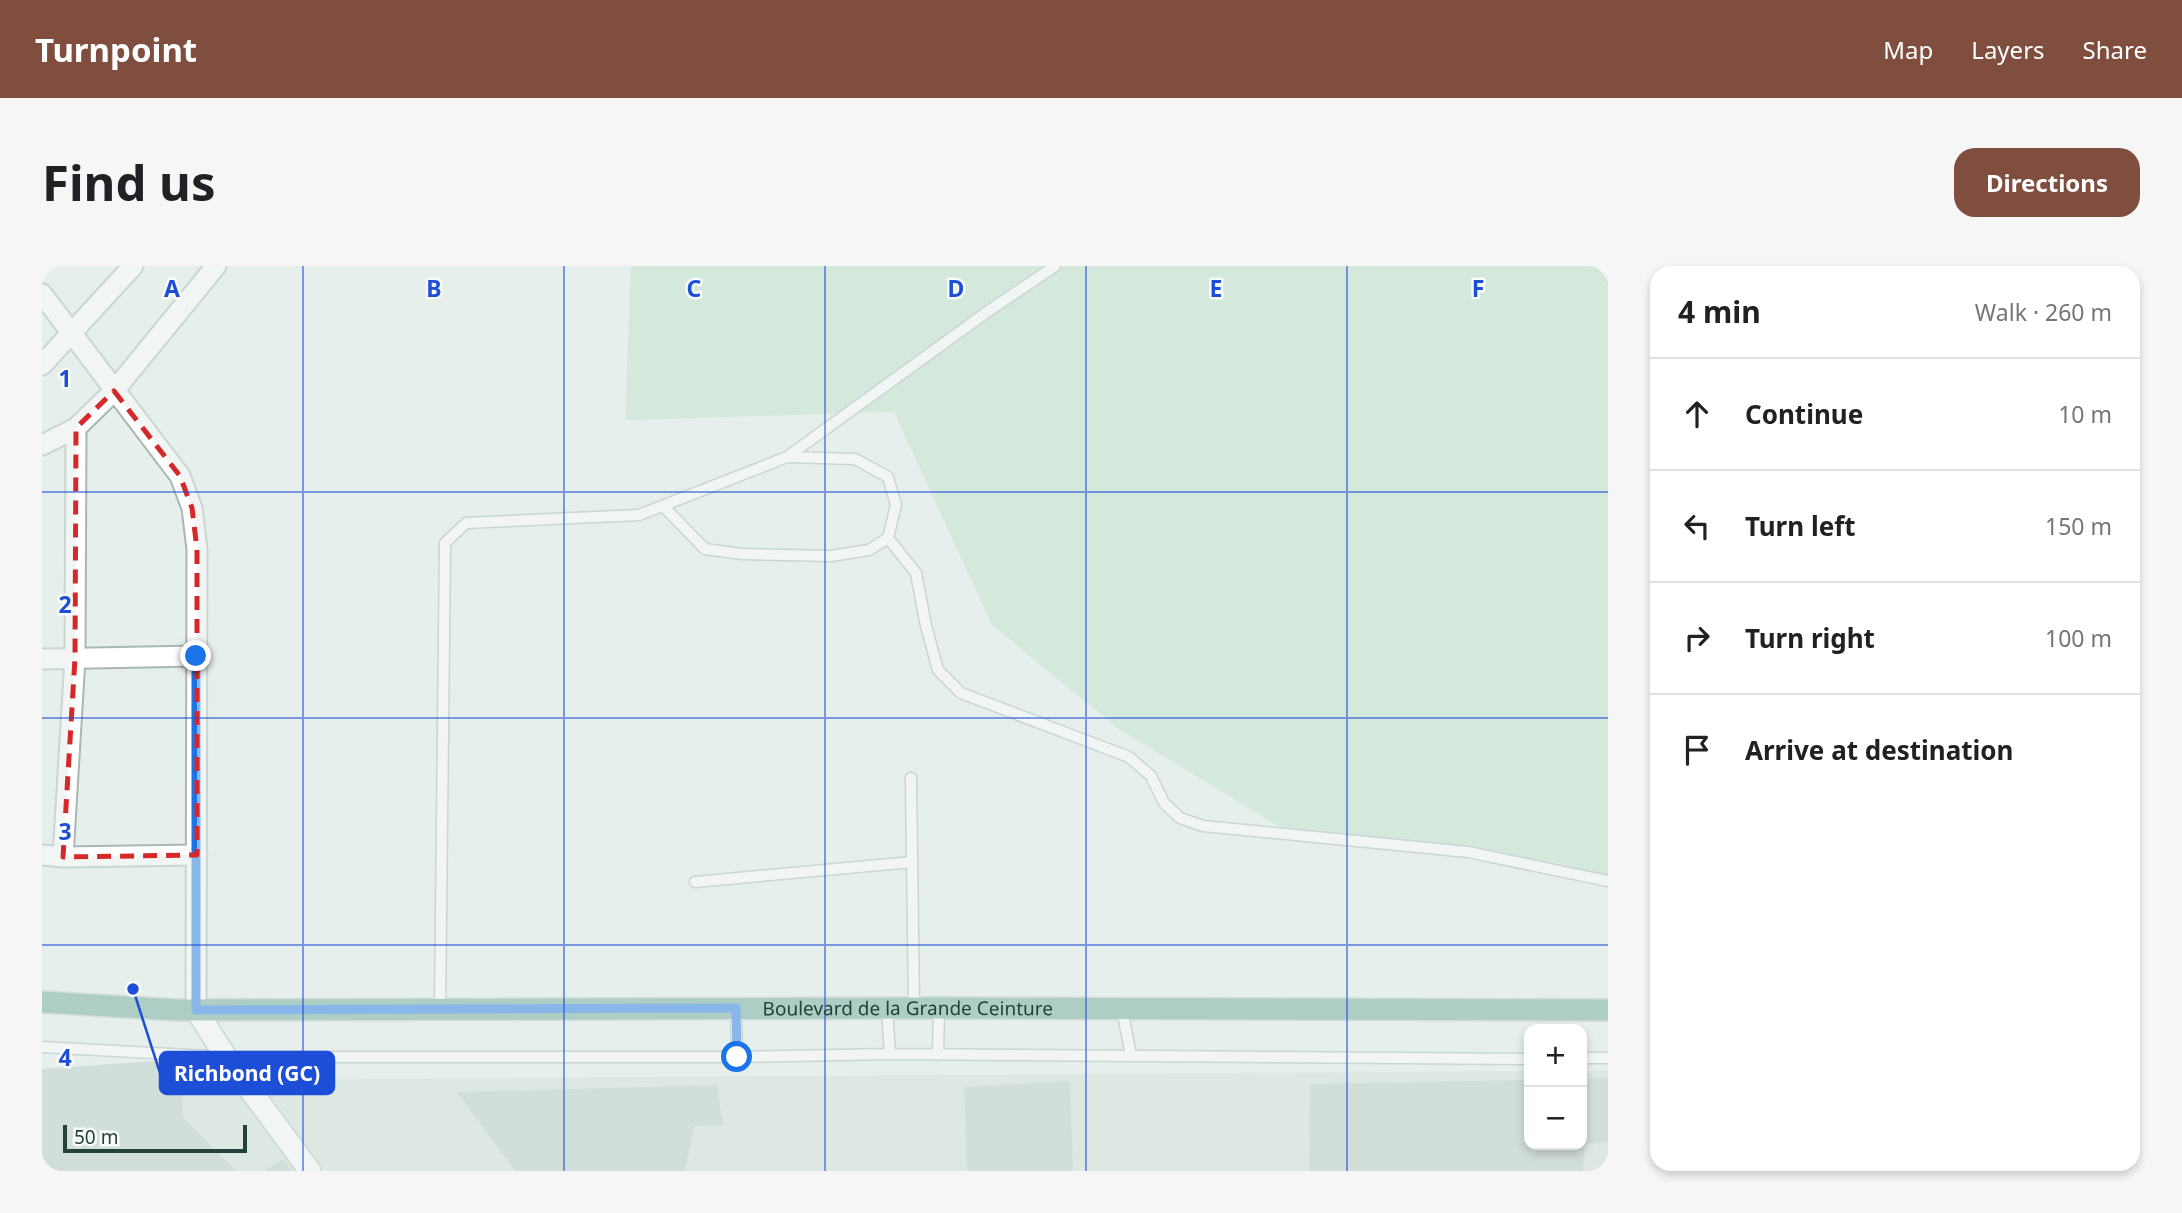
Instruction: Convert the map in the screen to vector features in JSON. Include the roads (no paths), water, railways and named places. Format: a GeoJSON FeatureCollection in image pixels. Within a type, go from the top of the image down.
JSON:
{"type":"FeatureCollection","features":[{"type":"Feature","properties":{"kind":"main road","name":"Boulevard de la Grande Ceinture"},"geometry":{"type":"LineString","coordinates":[[42,1002],[196,1010],[1608,1010]]}},
{"type":"Feature","properties":{"kind":"street"},"geometry":{"type":"LineString","coordinates":[[42,365],[133,266]]}},
{"type":"Feature","properties":{"kind":"street"},"geometry":{"type":"LineString","coordinates":[[42,445],[76,428],[114,391],[216,266]]}},
{"type":"Feature","properties":{"kind":"street"},"geometry":{"type":"LineString","coordinates":[[42,294],[180,476],[192,508],[197,549],[196,1010],[226,1057],[310,1171]]}},
{"type":"Feature","properties":{"kind":"street"},"geometry":{"type":"LineString","coordinates":[[63,857],[75,658],[76,428]]}},
{"type":"Feature","properties":{"kind":"street"},"geometry":{"type":"LineString","coordinates":[[42,659],[196,656]]}},
{"type":"Feature","properties":{"kind":"street"},"geometry":{"type":"LineString","coordinates":[[42,855],[197,855]]}},
{"type":"Feature","properties":{"kind":"lane"},"geometry":{"type":"LineString","coordinates":[[440,1009],[444,542],[466,523],[639,515],[787,457],[1055,266]]}},
{"type":"Feature","properties":{"kind":"lane"},"geometry":{"type":"LineString","coordinates":[[663,506],[705,549],[742,554],[831,556],[869,550],[888,538],[896,505],[888,477],[855,459],[787,457]]}},
{"type":"Feature","properties":{"kind":"lane"},"geometry":{"type":"LineString","coordinates":[[888,538],[916,573],[938,670],[961,693],[1129,757],[1151,776],[1164,803],[1180,818],[1203,826],[1468,852],[1608,881]]}},
{"type":"Feature","properties":{"kind":"lane"},"geometry":{"type":"LineString","coordinates":[[911,778],[914,1008]]}},
{"type":"Feature","properties":{"kind":"lane"},"geometry":{"type":"LineString","coordinates":[[695,882],[912,862]]}},
{"type":"Feature","properties":{"kind":"lane"},"geometry":{"type":"LineString","coordinates":[[736,1008],[737,1057]]}},
{"type":"Feature","properties":{"kind":"lane"},"geometry":{"type":"LineString","coordinates":[[887,1008],[890,1054]]}},
{"type":"Feature","properties":{"kind":"lane"},"geometry":{"type":"LineString","coordinates":[[938,1055],[939,1008]]}},
{"type":"Feature","properties":{"kind":"lane"},"geometry":{"type":"LineString","coordinates":[[1122,1009],[1131,1056]]}},
{"type":"Feature","properties":{"kind":"lane"},"geometry":{"type":"LineString","coordinates":[[42,1046],[226,1057],[737,1057],[890,1054],[1524,1059]]}},
{"type":"Feature","properties":{"kind":"lane"},"geometry":{"type":"LineString","coordinates":[[1587,1058],[1608,1058]]}},
{"type":"Feature","properties":{"kind":"place","name":"Richbond (GC)"},"geometry":{"type":"Point","coordinates":[133,989]}}]}
